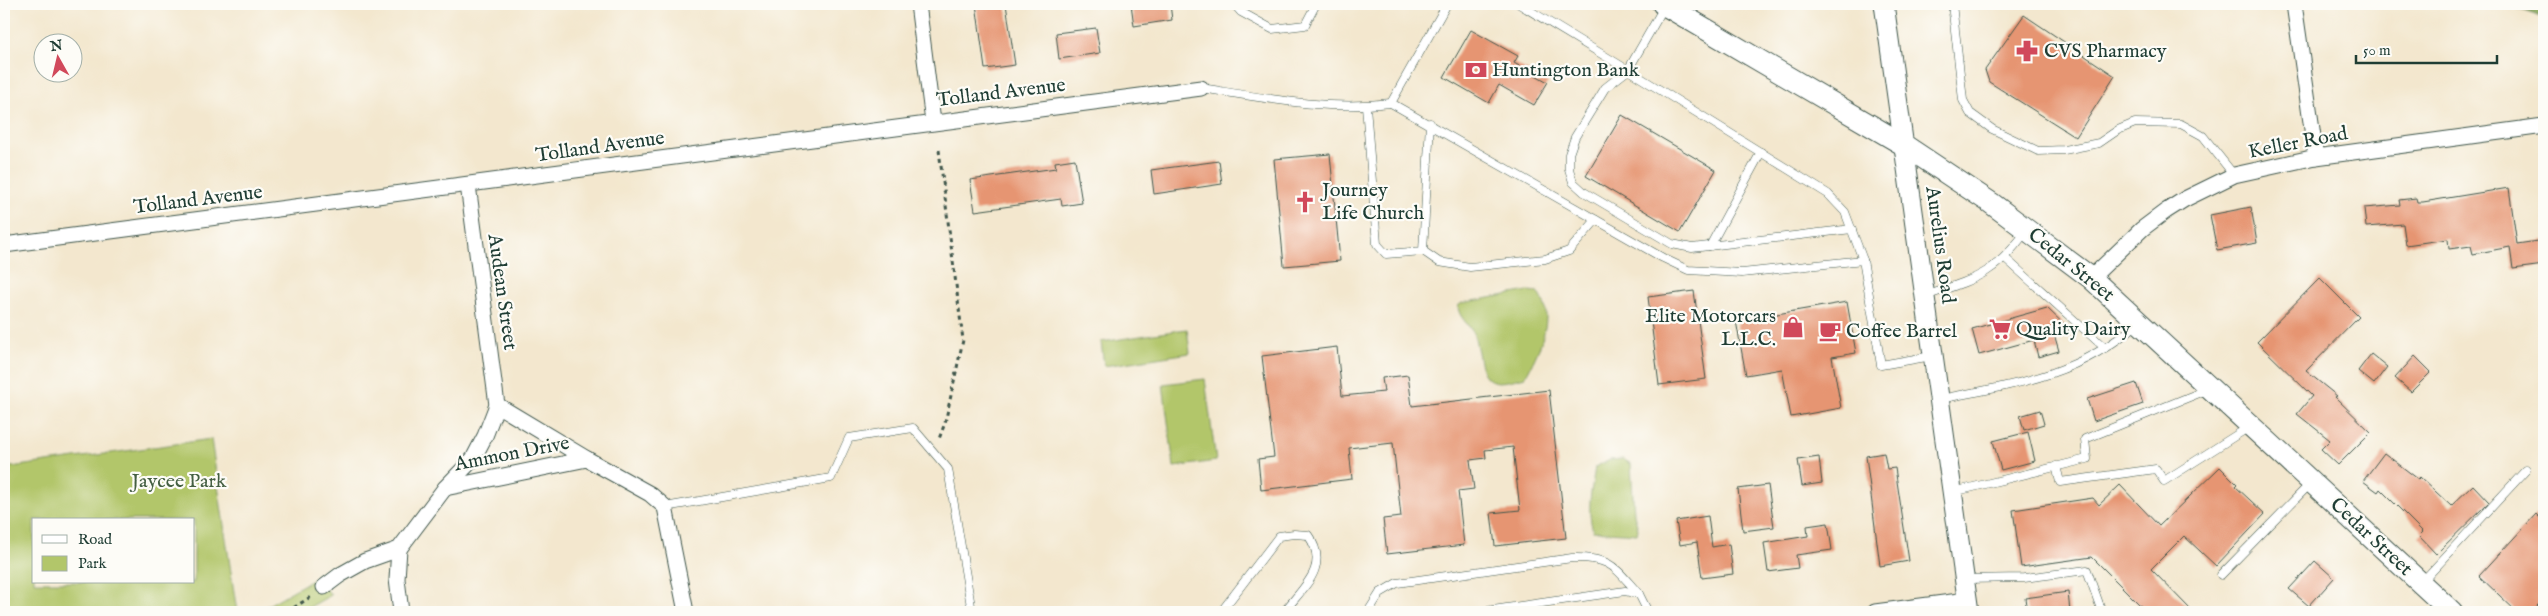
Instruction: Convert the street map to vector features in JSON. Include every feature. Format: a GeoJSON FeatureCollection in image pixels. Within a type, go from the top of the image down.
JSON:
{"type":"FeatureCollection","features":[{"type":"Feature","properties":{"kind":"main road","name":"Cedar Street"},"geometry":{"type":"LineString","coordinates":[[1664,4],[1904,145],[1990,203],[2091,278],[2452,612]]}},
{"type":"Feature","properties":{"kind":"street"},"geometry":{"type":"LineString","coordinates":[[918,4],[933,122]]}},
{"type":"Feature","properties":{"kind":"street","name":"Aurelius Road"},"geometry":{"type":"LineString","coordinates":[[1884,4],[1968,606]]}},
{"type":"Feature","properties":{"kind":"street"},"geometry":{"type":"LineString","coordinates":[[2294,4],[2316,157]]}},
{"type":"Feature","properties":{"kind":"street","name":"Tolland Avenue"},"geometry":{"type":"LineString","coordinates":[[4,245],[1201,88]]}},
{"type":"Feature","properties":{"kind":"street","name":"Keller Road"},"geometry":{"type":"LineString","coordinates":[[2091,278],[2142,229],[2185,199],[2234,175],[2316,157],[2544,126]]}},
{"type":"Feature","properties":{"kind":"street","name":"Audean Street"},"geometry":{"type":"LineString","coordinates":[[468,185],[497,405]]}},
{"type":"Feature","properties":{"kind":"street","name":"Ammon Drive"},"geometry":{"type":"LineString","coordinates":[[400,549],[445,488],[473,459],[485,436],[497,405],[650,494],[665,507]]}},
{"type":"Feature","properties":{"kind":"street","name":"Ammon Drive"},"geometry":{"type":"LineString","coordinates":[[445,488],[587,459]]}},
{"type":"Feature","properties":{"kind":"street"},"geometry":{"type":"LineString","coordinates":[[665,507],[686,612]]}},
{"type":"Feature","properties":{"kind":"street"},"geometry":{"type":"LineString","coordinates":[[324,587],[340,575],[365,562],[400,549],[397,580],[401,612]]}},
{"type":"Feature","properties":{"kind":"street"},"geometry":{"type":"LineString","coordinates":[[1875,612],[1968,606]]}},
{"type":"Feature","properties":{"kind":"lane"},"geometry":{"type":"LineString","coordinates":[[1234,4],[1241,12],[1272,29],[1305,25],[1316,4]]}},
{"type":"Feature","properties":{"kind":"lane"},"geometry":{"type":"LineString","coordinates":[[1391,103],[1447,4]]}},
{"type":"Feature","properties":{"kind":"lane"},"geometry":{"type":"LineString","coordinates":[[1519,4],[1828,194],[1845,212],[1863,260],[1881,365],[1933,356]]}},
{"type":"Feature","properties":{"kind":"lane"},"geometry":{"type":"LineString","coordinates":[[1664,4],[1628,70],[1605,88],[1575,137],[1569,154],[1573,182],[1584,192],[1672,244],[1692,248],[1852,229]]}},
{"type":"Feature","properties":{"kind":"lane"},"geometry":{"type":"LineString","coordinates":[[1738,4],[1753,4]]}},
{"type":"Feature","properties":{"kind":"lane"},"geometry":{"type":"LineString","coordinates":[[1952,4],[1963,100],[1970,113],[1992,128],[2038,152],[2064,150],[2099,143],[2118,130],[2135,124],[2181,124],[2203,136],[2234,175]]}},
{"type":"Feature","properties":{"kind":"lane"},"geometry":{"type":"LineString","coordinates":[[1201,88],[1306,104],[1366,106],[1391,103],[1430,123],[1596,220],[1688,270],[1742,273],[1863,260]]}},
{"type":"Feature","properties":{"kind":"lane"},"geometry":{"type":"LineString","coordinates":[[1366,106],[1377,244],[1386,254],[1423,251],[1439,262],[1470,267],[1545,260],[1569,251],[1596,220]]}},
{"type":"Feature","properties":{"kind":"lane"},"geometry":{"type":"LineString","coordinates":[[1423,251],[1430,123]]}},
{"type":"Feature","properties":{"kind":"lane"},"geometry":{"type":"LineString","coordinates":[[1710,246],[1761,152]]}},
{"type":"Feature","properties":{"kind":"lane"},"geometry":{"type":"LineString","coordinates":[[1925,296],[1966,282],[1994,268],[2005,258],[2027,230]]}},
{"type":"Feature","properties":{"kind":"lane"},"geometry":{"type":"LineString","coordinates":[[2005,258],[2105,348]]}},
{"type":"Feature","properties":{"kind":"lane"},"geometry":{"type":"LineString","coordinates":[[1939,399],[2055,373],[2105,348],[2139,322]]}},
{"type":"Feature","properties":{"kind":"lane"},"geometry":{"type":"LineString","coordinates":[[1952,492],[2087,459],[2085,440],[2212,388]]}},
{"type":"Feature","properties":{"kind":"lane"},"geometry":{"type":"LineString","coordinates":[[2056,466],[2060,482],[2156,469],[2164,481],[2252,425]]}},
{"type":"Feature","properties":{"kind":"lane"},"geometry":{"type":"LineString","coordinates":[[665,507],[831,478],[849,438],[913,428],[948,469],[972,612]]}},
{"type":"Feature","properties":{"kind":"lane"},"geometry":{"type":"LineString","coordinates":[[2420,583],[2526,470]]}},
{"type":"Feature","properties":{"kind":"lane"},"geometry":{"type":"LineString","coordinates":[[2220,575],[2312,481]]}},
{"type":"Feature","properties":{"kind":"lane"},"geometry":{"type":"LineString","coordinates":[[1221,612],[1279,536],[1308,535],[1316,546],[1319,558],[1315,572],[1284,612]]}},
{"type":"Feature","properties":{"kind":"lane"},"geometry":{"type":"LineString","coordinates":[[1368,612],[1380,594],[1397,583],[1572,558],[1596,558],[1612,566],[1639,594],[1648,612]]}},
{"type":"Feature","properties":{"kind":"lane"},"geometry":{"type":"LineString","coordinates":[[1964,579],[2024,578],[2087,570],[2102,612]]}},
{"type":"Feature","properties":{"kind":"lane"},"geometry":{"type":"LineString","coordinates":[[1479,612],[1625,591],[1639,594]]}},
{"type":"Feature","properties":{"kind":"path"},"geometry":{"type":"LineString","coordinates":[[934,452],[945,422],[963,340],[939,150]]}},
{"type":"Feature","properties":{"kind":"path"},"geometry":{"type":"LineString","coordinates":[[288,612],[324,587]]}},
{"type":"Feature","properties":{"kind":"green space"},"geometry":{"type":"Polygon","coordinates":[[[2504,4],[2544,4],[2544,18],[2504,4]]]}},
{"type":"Feature","properties":{"kind":"green space"},"geometry":{"type":"Polygon","coordinates":[[[1528,291],[1538,292],[1546,312],[1546,323],[1540,346],[1525,377],[1498,382],[1492,381],[1483,372],[1474,335],[1460,314],[1458,306],[1462,303],[1528,291]]]}},
{"type":"Feature","properties":{"kind":"green space"},"geometry":{"type":"Polygon","coordinates":[[[1187,329],[1190,353],[1104,366],[1101,342],[1187,329]]]}},
{"type":"Feature","properties":{"kind":"green space"},"geometry":{"type":"Polygon","coordinates":[[[1205,379],[1216,461],[1174,467],[1163,384],[1205,379]]]}},
{"type":"Feature","properties":{"kind":"green space","name":"Jaycee Park"},"geometry":{"type":"Polygon","coordinates":[[[211,439],[237,612],[4,612],[4,468],[211,439]]]}},
{"type":"Feature","properties":{"kind":"green space"},"geometry":{"type":"Polygon","coordinates":[[[1623,459],[1631,464],[1637,534],[1593,531],[1590,506],[1595,467],[1610,460],[1623,459]]]}},
{"type":"Feature","properties":{"kind":"green space"},"geometry":{"type":"Polygon","coordinates":[[[317,577],[331,595],[301,612],[256,612],[317,577]]]}},
{"type":"Feature","properties":{"kind":"building"},"geometry":{"type":"Polygon","coordinates":[[[976,4],[1006,4],[1015,65],[985,69],[976,4]]]}},
{"type":"Feature","properties":{"kind":"building"},"geometry":{"type":"Polygon","coordinates":[[[1131,4],[1170,4],[1172,20],[1134,26],[1131,4]]]}},
{"type":"Feature","properties":{"kind":"building"},"geometry":{"type":"Polygon","coordinates":[[[2024,15],[2115,76],[2076,137],[1989,82],[1985,70],[2024,15]]]}},
{"type":"Feature","properties":{"kind":"building"},"geometry":{"type":"Polygon","coordinates":[[[1096,28],[1100,53],[1059,59],[1056,33],[1096,28]]]}},
{"type":"Feature","properties":{"kind":"building"},"geometry":{"type":"Polygon","coordinates":[[[1471,30],[1518,56],[1514,63],[1548,82],[1534,105],[1499,85],[1489,103],[1444,77],[1471,30]]]}},
{"type":"Feature","properties":{"kind":"building"},"geometry":{"type":"Polygon","coordinates":[[[1622,115],[1716,170],[1680,232],[1586,176],[1622,115]]]}},
{"type":"Feature","properties":{"kind":"building"},"geometry":{"type":"Polygon","coordinates":[[[1330,154],[1340,261],[1284,266],[1274,159],[1330,154]]]}},
{"type":"Feature","properties":{"kind":"building"},"geometry":{"type":"Polygon","coordinates":[[[1075,159],[1082,203],[1062,206],[1061,199],[975,211],[970,180],[1056,168],[1055,162],[1075,159]]]}},
{"type":"Feature","properties":{"kind":"building"},"geometry":{"type":"Polygon","coordinates":[[[1219,161],[1222,184],[1154,194],[1151,170],[1219,161]]]}},
{"type":"Feature","properties":{"kind":"building"},"geometry":{"type":"Polygon","coordinates":[[[2509,188],[2517,244],[2544,240],[2544,265],[2513,269],[2510,247],[2473,254],[2471,246],[2449,249],[2448,239],[2406,245],[2403,224],[2366,227],[2364,208],[2400,205],[2399,200],[2416,198],[2417,202],[2423,202],[2509,188]]]}},
{"type":"Feature","properties":{"kind":"building"},"geometry":{"type":"Polygon","coordinates":[[[2251,207],[2257,243],[2217,250],[2210,215],[2251,207]]]}},
{"type":"Feature","properties":{"kind":"building"},"geometry":{"type":"Polygon","coordinates":[[[2320,278],[2359,317],[2306,371],[2337,396],[2335,397],[2371,432],[2338,465],[2321,449],[2330,440],[2297,414],[2312,396],[2257,342],[2320,278]]]}},
{"type":"Feature","properties":{"kind":"building"},"geometry":{"type":"Polygon","coordinates":[[[1694,291],[1706,379],[1659,385],[1648,297],[1694,291]]]}},
{"type":"Feature","properties":{"kind":"building"},"geometry":{"type":"Polygon","coordinates":[[[1847,302],[1856,353],[1832,357],[1841,408],[1791,417],[1782,369],[1746,375],[1736,321],[1847,302]]]}},
{"type":"Feature","properties":{"kind":"building"},"geometry":{"type":"Polygon","coordinates":[[[2047,308],[2070,330],[2054,334],[2059,351],[2038,357],[2034,340],[1979,355],[1972,329],[2047,308]]]}},
{"type":"Feature","properties":{"kind":"building"},"geometry":{"type":"Polygon","coordinates":[[[1337,347],[1342,396],[1384,392],[1382,378],[1408,375],[1412,406],[1549,390],[1566,538],[1495,546],[1491,513],[1520,510],[1513,447],[1485,450],[1486,458],[1470,460],[1474,489],[1458,491],[1464,545],[1387,554],[1383,519],[1401,517],[1393,443],[1349,448],[1352,479],[1261,490],[1258,459],[1274,457],[1262,356],[1337,347]]]}},
{"type":"Feature","properties":{"kind":"building"},"geometry":{"type":"Polygon","coordinates":[[[2371,354],[2387,367],[2374,384],[2358,371],[2371,354]]]}},
{"type":"Feature","properties":{"kind":"building"},"geometry":{"type":"Polygon","coordinates":[[[2415,356],[2431,372],[2411,392],[2395,378],[2415,356]]]}},
{"type":"Feature","properties":{"kind":"building"},"geometry":{"type":"Polygon","coordinates":[[[2136,383],[2143,404],[2094,421],[2087,399],[2136,383]]]}},
{"type":"Feature","properties":{"kind":"building"},"geometry":{"type":"Polygon","coordinates":[[[2040,410],[2044,424],[2024,430],[2020,416],[2040,410]]]}},
{"type":"Feature","properties":{"kind":"building"},"geometry":{"type":"Polygon","coordinates":[[[2028,432],[2035,461],[2001,470],[1993,441],[2028,432]]]}},
{"type":"Feature","properties":{"kind":"building"},"geometry":{"type":"Polygon","coordinates":[[[1884,453],[1887,469],[1895,468],[1909,561],[1880,566],[1866,456],[1884,453]]]}},
{"type":"Feature","properties":{"kind":"building"},"geometry":{"type":"Polygon","coordinates":[[[2384,453],[2418,479],[2420,477],[2451,506],[2473,485],[2489,502],[2436,554],[2419,536],[2423,532],[2380,489],[2378,492],[2363,481],[2384,453]]]}},
{"type":"Feature","properties":{"kind":"building"},"geometry":{"type":"Polygon","coordinates":[[[1819,457],[1822,483],[1802,486],[1798,460],[1819,457]]]}},
{"type":"Feature","properties":{"kind":"building"},"geometry":{"type":"Polygon","coordinates":[[[2220,467],[2237,484],[2235,486],[2265,514],[2216,566],[2184,536],[2151,569],[2193,612],[2147,612],[2092,557],[2021,567],[2013,510],[2093,498],[2099,505],[2120,485],[2159,526],[2220,467]]]}},
{"type":"Feature","properties":{"kind":"building"},"geometry":{"type":"Polygon","coordinates":[[[1768,485],[1774,527],[1743,531],[1738,489],[1768,485]]]}},
{"type":"Feature","properties":{"kind":"building"},"geometry":{"type":"Polygon","coordinates":[[[2536,514],[2544,522],[2544,599],[2531,612],[2517,612],[2479,576],[2536,514]]]}},
{"type":"Feature","properties":{"kind":"building"},"geometry":{"type":"Polygon","coordinates":[[[1708,516],[1712,547],[1729,544],[1733,574],[1702,578],[1697,542],[1680,545],[1676,521],[1708,516]]]}},
{"type":"Feature","properties":{"kind":"building"},"geometry":{"type":"Polygon","coordinates":[[[1828,523],[1832,550],[1796,555],[1798,568],[1768,572],[1764,543],[1808,536],[1807,526],[1828,523]]]}},
{"type":"Feature","properties":{"kind":"building"},"geometry":{"type":"Polygon","coordinates":[[[2315,561],[2334,578],[2309,606],[2289,589],[2315,561]]]}},
{"type":"Feature","properties":{"kind":"building"},"geometry":{"type":"Polygon","coordinates":[[[2068,592],[2070,612],[2027,612],[2025,598],[2068,592]]]}},
{"type":"Feature","properties":{"kind":"place","name":"CVS Pharmacy"},"geometry":{"type":"Point","coordinates":[2027,51]}},
{"type":"Feature","properties":{"kind":"place","name":"Huntington Bank"},"geometry":{"type":"Point","coordinates":[1476,70]}},
{"type":"Feature","properties":{"kind":"place","name":"Journey Life Church"},"geometry":{"type":"Point","coordinates":[1305,202]}},
{"type":"Feature","properties":{"kind":"place","name":"Elite Motorcars L.L.C."},"geometry":{"type":"Point","coordinates":[1793,327]}},
{"type":"Feature","properties":{"kind":"place","name":"Quality Dairy"},"geometry":{"type":"Point","coordinates":[2000,329]}},
{"type":"Feature","properties":{"kind":"place","name":"Coffee Barrel"},"geometry":{"type":"Point","coordinates":[1830,331]}}]}
